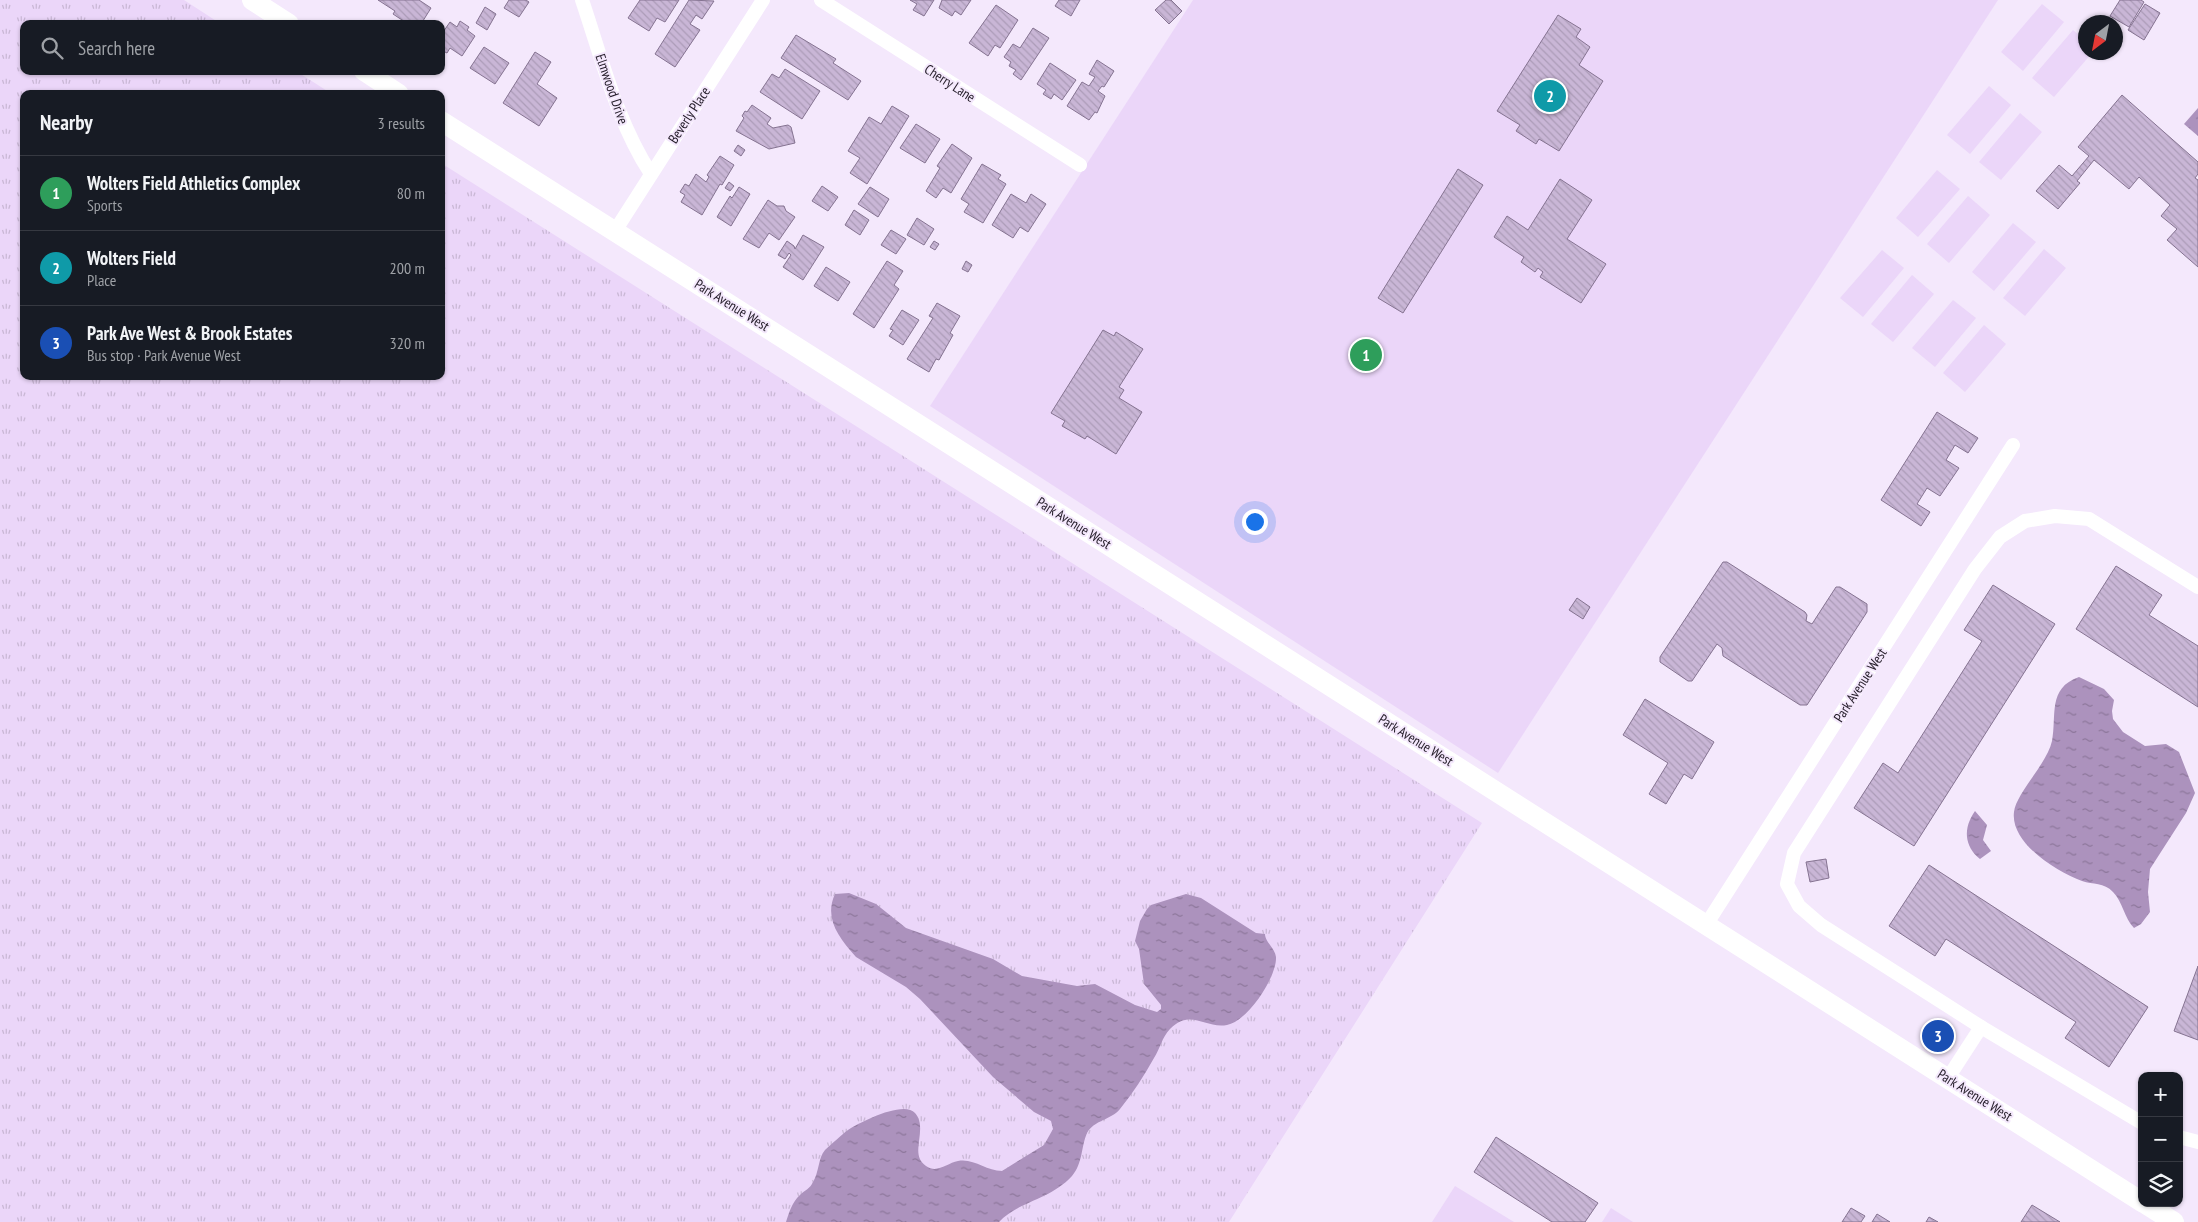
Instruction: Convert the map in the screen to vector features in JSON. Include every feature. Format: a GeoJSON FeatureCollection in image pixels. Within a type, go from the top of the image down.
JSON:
{"type":"FeatureCollection","features":[{"type":"Feature","properties":{"kind":"street"},"geometry":{"type":"LineString","coordinates":[[252,0],[283,20]]}},
{"type":"Feature","properties":{"kind":"street","name":"Elmwood Drive"},"geometry":{"type":"LineString","coordinates":[[582,0],[621,119],[638,154],[651,174]]}},
{"type":"Feature","properties":{"kind":"street","name":"Beverly Place"},"geometry":{"type":"LineString","coordinates":[[615,231],[764,0]]}},
{"type":"Feature","properties":{"kind":"street","name":"Cherry Lane"},"geometry":{"type":"LineString","coordinates":[[821,0],[1080,165]]}},
{"type":"Feature","properties":{"kind":"street"},"geometry":{"type":"LineString","coordinates":[[370,75],[393,90]]}},
{"type":"Feature","properties":{"kind":"street","name":"Park Avenue West"},"geometry":{"type":"LineString","coordinates":[[445,123],[2138,1199]]}},
{"type":"Feature","properties":{"kind":"street","name":"Park Avenue West"},"geometry":{"type":"LineString","coordinates":[[1706,925],[2013,445]]}},
{"type":"Feature","properties":{"kind":"street"},"geometry":{"type":"LineString","coordinates":[[2138,1121],[1981,1027],[1821,925],[1799,906],[1787,884],[1794,853],[1975,569],[2000,537],[2025,521],[2055,516],[2089,520],[2198,587]]}},
{"type":"Feature","properties":{"kind":"street"},"geometry":{"type":"LineString","coordinates":[[1948,1078],[1981,1027]]}},
{"type":"Feature","properties":{"kind":"street"},"geometry":{"type":"LineString","coordinates":[[2183,1138],[2198,1142]]}},
{"type":"Feature","properties":{"kind":"street","name":"Park Avenue West"},"geometry":{"type":"LineString","coordinates":[[2151,1207],[2174,1222]]}},
{"type":"Feature","properties":{"kind":"green space"},"geometry":{"type":"Polygon","coordinates":[[[0,0],[184,0],[215,20],[20,20],[20,75],[302,75],[326,90],[20,90],[20,380],[445,380],[445,166],[1482,823],[1229,1222],[0,1222],[0,0]]]}},
{"type":"Feature","properties":{"kind":"green space"},"geometry":{"type":"Polygon","coordinates":[[[1193,0],[1998,0],[1498,773],[930,406],[1193,0]]]}},
{"type":"Feature","properties":{"kind":"green space"},"geometry":{"type":"Polygon","coordinates":[[[2042,4],[2064,22],[2023,71],[2001,52],[2042,4]]]}},
{"type":"Feature","properties":{"kind":"green space"},"geometry":{"type":"Polygon","coordinates":[[[2073,30],[2078,34],[2078,60],[2086,60],[2054,97],[2032,78],[2073,30]]]}},
{"type":"Feature","properties":{"kind":"green space"},"geometry":{"type":"Polygon","coordinates":[[[1989,86],[2011,105],[1970,154],[1947,135],[1989,86]]]}},
{"type":"Feature","properties":{"kind":"green space"},"geometry":{"type":"Polygon","coordinates":[[[2020,113],[2042,132],[2001,180],[1979,162],[2020,113]]]}},
{"type":"Feature","properties":{"kind":"green space"},"geometry":{"type":"Polygon","coordinates":[[[1937,170],[1960,189],[1918,237],[1896,218],[1937,170]]]}},
{"type":"Feature","properties":{"kind":"green space"},"geometry":{"type":"Polygon","coordinates":[[[1968,196],[1990,215],[1949,263],[1927,244],[1968,196]]]}},
{"type":"Feature","properties":{"kind":"green space"},"geometry":{"type":"Polygon","coordinates":[[[2013,223],[2036,242],[1994,291],[1972,272],[2013,223]]]}},
{"type":"Feature","properties":{"kind":"green space"},"geometry":{"type":"Polygon","coordinates":[[[2044,249],[2066,268],[2025,316],[2003,298],[2044,249]]]}},
{"type":"Feature","properties":{"kind":"green space"},"geometry":{"type":"Polygon","coordinates":[[[1882,250],[1904,268],[1863,317],[1840,298],[1882,250]]]}},
{"type":"Feature","properties":{"kind":"green space"},"geometry":{"type":"Polygon","coordinates":[[[1912,275],[1934,294],[1893,342],[1871,324],[1912,275]]]}},
{"type":"Feature","properties":{"kind":"green space"},"geometry":{"type":"Polygon","coordinates":[[[1953,300],[1976,318],[1935,367],[1912,348],[1953,300]]]}},
{"type":"Feature","properties":{"kind":"green space"},"geometry":{"type":"Polygon","coordinates":[[[1984,325],[2006,344],[1965,392],[1943,373],[1984,325]]]}},
{"type":"Feature","properties":{"kind":"green space"},"geometry":{"type":"Polygon","coordinates":[[[1455,1186],[1514,1222],[1432,1222],[1455,1186]]]}},
{"type":"Feature","properties":{"kind":"green space"},"geometry":{"type":"Polygon","coordinates":[[[1611,1208],[1633,1222],[1602,1222],[1611,1208]]]}},
{"type":"Feature","properties":{"kind":"water"},"geometry":{"type":"Polygon","coordinates":[[[2198,108],[2198,136],[2184,124],[2198,108]]]}},
{"type":"Feature","properties":{"kind":"water"},"geometry":{"type":"Polygon","coordinates":[[[2079,677],[2104,689],[2114,700],[2113,719],[2123,732],[2145,746],[2166,744],[2179,752],[2195,793],[2186,813],[2150,869],[2148,892],[2150,912],[2141,924],[2134,928],[2110,889],[2072,877],[2048,863],[2027,845],[2019,835],[2015,823],[2014,812],[2016,804],[2049,750],[2052,741],[2055,704],[2058,695],[2069,682],[2079,677]]]}},
{"type":"Feature","properties":{"kind":"water"},"geometry":{"type":"Polygon","coordinates":[[[1975,811],[1987,825],[1983,840],[1991,851],[1980,859],[1968,843],[1967,836],[1968,824],[1975,811]]]}},
{"type":"Feature","properties":{"kind":"water"},"geometry":{"type":"Polygon","coordinates":[[[849,893],[876,904],[906,928],[993,959],[1022,976],[1077,986],[1095,984],[1135,1005],[1157,1012],[1161,1009],[1161,1005],[1144,984],[1139,949],[1135,941],[1140,921],[1151,905],[1186,894],[1201,898],[1256,933],[1265,934],[1276,957],[1275,966],[1272,976],[1260,997],[1244,1016],[1235,1022],[1219,1025],[1185,1020],[1170,1029],[1142,1078],[1120,1109],[1112,1116],[1094,1125],[1087,1133],[1078,1166],[1072,1176],[1045,1196],[1016,1209],[999,1222],[786,1222],[795,1201],[812,1184],[825,1150],[848,1130],[882,1114],[902,1109],[915,1113],[919,1119],[920,1126],[918,1148],[921,1161],[926,1166],[934,1169],[958,1161],[969,1161],[1002,1171],[1044,1145],[1053,1129],[1051,1121],[1034,1112],[993,1077],[920,999],[906,987],[856,957],[849,950],[835,927],[831,911],[835,894],[849,893]]]}},
{"type":"Feature","properties":{"kind":"building"},"geometry":{"type":"Polygon","coordinates":[[[378,0],[419,0],[431,8],[424,20],[402,20],[393,14],[395,11],[378,0]]]}},
{"type":"Feature","properties":{"kind":"building"},"geometry":{"type":"Polygon","coordinates":[[[509,0],[526,0],[529,2],[519,17],[504,8],[509,0]]]}},
{"type":"Feature","properties":{"kind":"building"},"geometry":{"type":"Polygon","coordinates":[[[640,0],[679,0],[665,22],[657,18],[649,31],[628,18],[640,0]]]}},
{"type":"Feature","properties":{"kind":"building"},"geometry":{"type":"Polygon","coordinates":[[[689,0],[714,1],[702,19],[696,15],[690,24],[700,30],[675,67],[655,54],[689,0]]]}},
{"type":"Feature","properties":{"kind":"building"},"geometry":{"type":"Polygon","coordinates":[[[910,0],[934,0],[924,16],[913,10],[917,4],[910,0]]]}},
{"type":"Feature","properties":{"kind":"building"},"geometry":{"type":"Polygon","coordinates":[[[942,0],[971,0],[961,15],[955,11],[952,16],[939,8],[942,0]]]}},
{"type":"Feature","properties":{"kind":"building"},"geometry":{"type":"Polygon","coordinates":[[[1059,0],[1080,0],[1071,16],[1055,6],[1059,0]]]}},
{"type":"Feature","properties":{"kind":"building"},"geometry":{"type":"Polygon","coordinates":[[[1166,0],[1171,0],[1182,11],[1169,24],[1155,10],[1166,0]]]}},
{"type":"Feature","properties":{"kind":"building"},"geometry":{"type":"Polygon","coordinates":[[[2120,0],[2141,0],[2144,2],[2129,27],[2123,24],[2123,15],[2111,15],[2120,0]]]}},
{"type":"Feature","properties":{"kind":"building"},"geometry":{"type":"Polygon","coordinates":[[[2145,4],[2160,13],[2144,40],[2128,30],[2145,4]]]}},
{"type":"Feature","properties":{"kind":"building"},"geometry":{"type":"Polygon","coordinates":[[[996,5],[1018,20],[1000,48],[995,45],[988,56],[969,43],[996,5]]]}},
{"type":"Feature","properties":{"kind":"building"},"geometry":{"type":"Polygon","coordinates":[[[485,7],[496,14],[487,30],[476,23],[485,7]]]}},
{"type":"Feature","properties":{"kind":"building"},"geometry":{"type":"Polygon","coordinates":[[[1558,15],[1581,29],[1576,37],[1590,47],[1579,65],[1603,81],[1559,151],[1539,139],[1536,144],[1516,131],[1520,125],[1497,111],[1558,15]]]}},
{"type":"Feature","properties":{"kind":"building"},"geometry":{"type":"Polygon","coordinates":[[[460,21],[469,27],[467,30],[475,36],[462,56],[450,48],[447,53],[445,52],[445,29],[450,22],[457,27],[460,21]]]}},
{"type":"Feature","properties":{"kind":"building"},"geometry":{"type":"Polygon","coordinates":[[[1033,28],[1049,38],[1021,80],[1013,74],[1016,70],[1009,66],[1011,62],[1004,57],[1013,44],[1020,48],[1033,28]]]}},
{"type":"Feature","properties":{"kind":"building"},"geometry":{"type":"Polygon","coordinates":[[[796,35],[836,59],[833,63],[861,81],[848,100],[781,58],[796,35]]]}},
{"type":"Feature","properties":{"kind":"building"},"geometry":{"type":"Polygon","coordinates":[[[484,47],[509,63],[495,84],[470,68],[484,47]]]}},
{"type":"Feature","properties":{"kind":"building"},"geometry":{"type":"Polygon","coordinates":[[[535,52],[551,62],[537,84],[557,98],[539,126],[503,103],[535,52]]]}},
{"type":"Feature","properties":{"kind":"building"},"geometry":{"type":"Polygon","coordinates":[[[1097,60],[1114,71],[1104,87],[1102,86],[1098,91],[1105,96],[1097,113],[1095,112],[1089,120],[1067,106],[1082,82],[1089,86],[1095,77],[1089,74],[1097,60]]]}},
{"type":"Feature","properties":{"kind":"building"},"geometry":{"type":"Polygon","coordinates":[[[1050,63],[1076,80],[1062,100],[1054,94],[1051,99],[1043,94],[1046,90],[1037,84],[1050,63]]]}},
{"type":"Feature","properties":{"kind":"building"},"geometry":{"type":"Polygon","coordinates":[[[785,69],[820,91],[802,119],[760,92],[772,74],[779,78],[785,69]]]}},
{"type":"Feature","properties":{"kind":"building"},"geometry":{"type":"Polygon","coordinates":[[[2122,95],[2198,162],[2198,174],[2195,178],[2198,180],[2198,267],[2167,240],[2177,229],[2161,216],[2170,205],[2139,177],[2129,189],[2094,160],[2077,181],[2080,183],[2058,209],[2036,191],[2059,165],[2072,176],[2089,156],[2078,147],[2122,95]]]}},
{"type":"Feature","properties":{"kind":"building"},"geometry":{"type":"Polygon","coordinates":[[[752,105],[771,118],[767,124],[773,128],[788,125],[791,127],[795,143],[769,149],[736,131],[744,118],[742,116],[745,111],[747,112],[752,105]]]}},
{"type":"Feature","properties":{"kind":"building"},"geometry":{"type":"Polygon","coordinates":[[[892,106],[909,116],[867,184],[850,173],[860,158],[848,151],[869,117],[881,124],[892,106]]]}},
{"type":"Feature","properties":{"kind":"building"},"geometry":{"type":"Polygon","coordinates":[[[916,124],[940,139],[925,163],[900,148],[916,124]]]}},
{"type":"Feature","properties":{"kind":"building"},"geometry":{"type":"Polygon","coordinates":[[[952,144],[972,158],[951,193],[943,188],[936,198],[926,191],[940,168],[937,166],[952,144]]]}},
{"type":"Feature","properties":{"kind":"building"},"geometry":{"type":"Polygon","coordinates":[[[738,145],[745,150],[741,156],[734,151],[738,145]]]}},
{"type":"Feature","properties":{"kind":"building"},"geometry":{"type":"Polygon","coordinates":[[[720,156],[734,165],[722,185],[720,184],[702,215],[681,202],[685,195],[680,192],[685,184],[689,186],[696,174],[706,182],[709,177],[707,175],[720,156]]]}},
{"type":"Feature","properties":{"kind":"building"},"geometry":{"type":"Polygon","coordinates":[[[982,164],[1001,175],[998,179],[1006,184],[983,223],[964,212],[969,204],[961,199],[982,164]]]}},
{"type":"Feature","properties":{"kind":"building"},"geometry":{"type":"Polygon","coordinates":[[[1458,169],[1483,185],[1403,313],[1378,298],[1458,169]]]}},
{"type":"Feature","properties":{"kind":"building"},"geometry":{"type":"Polygon","coordinates":[[[1560,179],[1592,200],[1567,239],[1606,264],[1581,303],[1540,277],[1543,272],[1538,268],[1535,272],[1521,262],[1524,257],[1494,237],[1507,216],[1528,230],[1560,179]]]}},
{"type":"Feature","properties":{"kind":"building"},"geometry":{"type":"Polygon","coordinates":[[[729,182],[734,186],[730,191],[725,188],[729,182]]]}},
{"type":"Feature","properties":{"kind":"building"},"geometry":{"type":"Polygon","coordinates":[[[822,186],[838,197],[828,211],[812,201],[822,186]]]}},
{"type":"Feature","properties":{"kind":"building"},"geometry":{"type":"Polygon","coordinates":[[[739,187],[750,194],[731,226],[717,217],[730,196],[732,198],[739,187]]]}},
{"type":"Feature","properties":{"kind":"building"},"geometry":{"type":"Polygon","coordinates":[[[870,187],[889,199],[878,217],[858,204],[870,187]]]}},
{"type":"Feature","properties":{"kind":"building"},"geometry":{"type":"Polygon","coordinates":[[[1011,194],[1026,203],[1031,194],[1046,204],[1028,232],[1020,227],[1013,238],[992,225],[1011,194]]]}},
{"type":"Feature","properties":{"kind":"building"},"geometry":{"type":"Polygon","coordinates":[[[768,200],[777,206],[784,206],[786,211],[795,217],[779,240],[769,233],[759,248],[743,239],[768,200]]]}},
{"type":"Feature","properties":{"kind":"building"},"geometry":{"type":"Polygon","coordinates":[[[854,210],[869,220],[860,235],[845,225],[854,210]]]}},
{"type":"Feature","properties":{"kind":"building"},"geometry":{"type":"Polygon","coordinates":[[[917,218],[934,229],[924,245],[907,235],[917,218]]]}},
{"type":"Feature","properties":{"kind":"building"},"geometry":{"type":"Polygon","coordinates":[[[891,230],[906,239],[896,254],[881,245],[891,230]]]}},
{"type":"Feature","properties":{"kind":"building"},"geometry":{"type":"Polygon","coordinates":[[[803,235],[824,247],[803,280],[783,267],[791,255],[789,253],[785,259],[778,255],[787,241],[795,249],[803,235]]]}},
{"type":"Feature","properties":{"kind":"building"},"geometry":{"type":"Polygon","coordinates":[[[934,241],[939,244],[935,250],[930,247],[934,241]]]}},
{"type":"Feature","properties":{"kind":"building"},"geometry":{"type":"Polygon","coordinates":[[[887,261],[903,271],[894,285],[899,289],[874,328],[853,314],[887,261]]]}},
{"type":"Feature","properties":{"kind":"building"},"geometry":{"type":"Polygon","coordinates":[[[966,261],[972,265],[968,272],[962,269],[966,261]]]}},
{"type":"Feature","properties":{"kind":"building"},"geometry":{"type":"Polygon","coordinates":[[[826,267],[850,282],[838,301],[814,286],[826,267]]]}},
{"type":"Feature","properties":{"kind":"building"},"geometry":{"type":"Polygon","coordinates":[[[937,303],[960,316],[950,333],[953,335],[939,360],[936,359],[929,372],[907,359],[933,318],[929,316],[937,303]]]}},
{"type":"Feature","properties":{"kind":"building"},"geometry":{"type":"Polygon","coordinates":[[[902,310],[919,320],[903,345],[889,336],[893,330],[890,329],[902,310]]]}},
{"type":"Feature","properties":{"kind":"building"},"geometry":{"type":"Polygon","coordinates":[[[1103,330],[1114,336],[1116,332],[1143,349],[1119,387],[1124,390],[1119,398],[1142,412],[1116,454],[1087,436],[1085,439],[1062,426],[1065,421],[1051,413],[1103,330]]]}},
{"type":"Feature","properties":{"kind":"building"},"geometry":{"type":"Polygon","coordinates":[[[1937,412],[1978,438],[1968,453],[1955,445],[1946,460],[1959,468],[1940,496],[1927,488],[1917,504],[1930,512],[1921,526],[1881,500],[1937,412]]]}},
{"type":"Feature","properties":{"kind":"building"},"geometry":{"type":"Polygon","coordinates":[[[1723,562],[1727,562],[1805,612],[1807,615],[1806,621],[1812,624],[1836,587],[1840,587],[1867,604],[1867,612],[1807,705],[1800,705],[1723,656],[1722,648],[1717,644],[1692,681],[1688,681],[1660,662],[1660,657],[1723,562]]]}},
{"type":"Feature","properties":{"kind":"building"},"geometry":{"type":"Polygon","coordinates":[[[2116,566],[2162,595],[2149,615],[2198,646],[2198,707],[2076,629],[2116,566]]]}},
{"type":"Feature","properties":{"kind":"building"},"geometry":{"type":"Polygon","coordinates":[[[1993,585],[2055,624],[1914,846],[1854,808],[1883,763],[1898,773],[1982,641],[1964,630],[1993,585]]]}},
{"type":"Feature","properties":{"kind":"building"},"geometry":{"type":"Polygon","coordinates":[[[1577,598],[1590,607],[1583,619],[1569,610],[1577,598]]]}},
{"type":"Feature","properties":{"kind":"building"},"geometry":{"type":"Polygon","coordinates":[[[1645,699],[1714,742],[1692,779],[1684,774],[1666,804],[1649,794],[1668,763],[1623,735],[1645,699]]]}},
{"type":"Feature","properties":{"kind":"building"},"geometry":{"type":"Polygon","coordinates":[[[1826,859],[1829,878],[1810,882],[1806,862],[1826,859]]]}},
{"type":"Feature","properties":{"kind":"building"},"geometry":{"type":"Polygon","coordinates":[[[1929,865],[2148,1007],[2109,1067],[2065,1038],[2076,1022],[1946,939],[1935,956],[1889,926],[1929,865]]]}},
{"type":"Feature","properties":{"kind":"building"},"geometry":{"type":"Polygon","coordinates":[[[2198,966],[2198,1040],[2174,1031],[2198,966]]]}},
{"type":"Feature","properties":{"kind":"building"},"geometry":{"type":"Polygon","coordinates":[[[1496,1137],[1598,1203],[1585,1222],[1552,1222],[1474,1172],[1496,1137]]]}},
{"type":"Feature","properties":{"kind":"building"},"geometry":{"type":"Polygon","coordinates":[[[2032,1205],[2060,1222],[2021,1222],[2032,1205]]]}},
{"type":"Feature","properties":{"kind":"building"},"geometry":{"type":"Polygon","coordinates":[[[1851,1208],[1865,1216],[1861,1222],[1842,1222],[1851,1208]]]}},
{"type":"Feature","properties":{"kind":"building"},"geometry":{"type":"Polygon","coordinates":[[[1877,1214],[1890,1222],[1872,1222],[1877,1214]]]}},
{"type":"Feature","properties":{"kind":"building"},"geometry":{"type":"Polygon","coordinates":[[[1929,1217],[1938,1222],[1926,1222],[1929,1217]]]}},
{"type":"Feature","properties":{"kind":"place","name":"Wolters Field"},"geometry":{"type":"Point","coordinates":[1550,96]}},
{"type":"Feature","properties":{"kind":"place","name":"Wolters Field Athletics Complex"},"geometry":{"type":"Point","coordinates":[1366,355]}},
{"type":"Feature","properties":{"kind":"place","name":"Park Ave West & Brook Estates"},"geometry":{"type":"Point","coordinates":[1938,1036]}}]}
